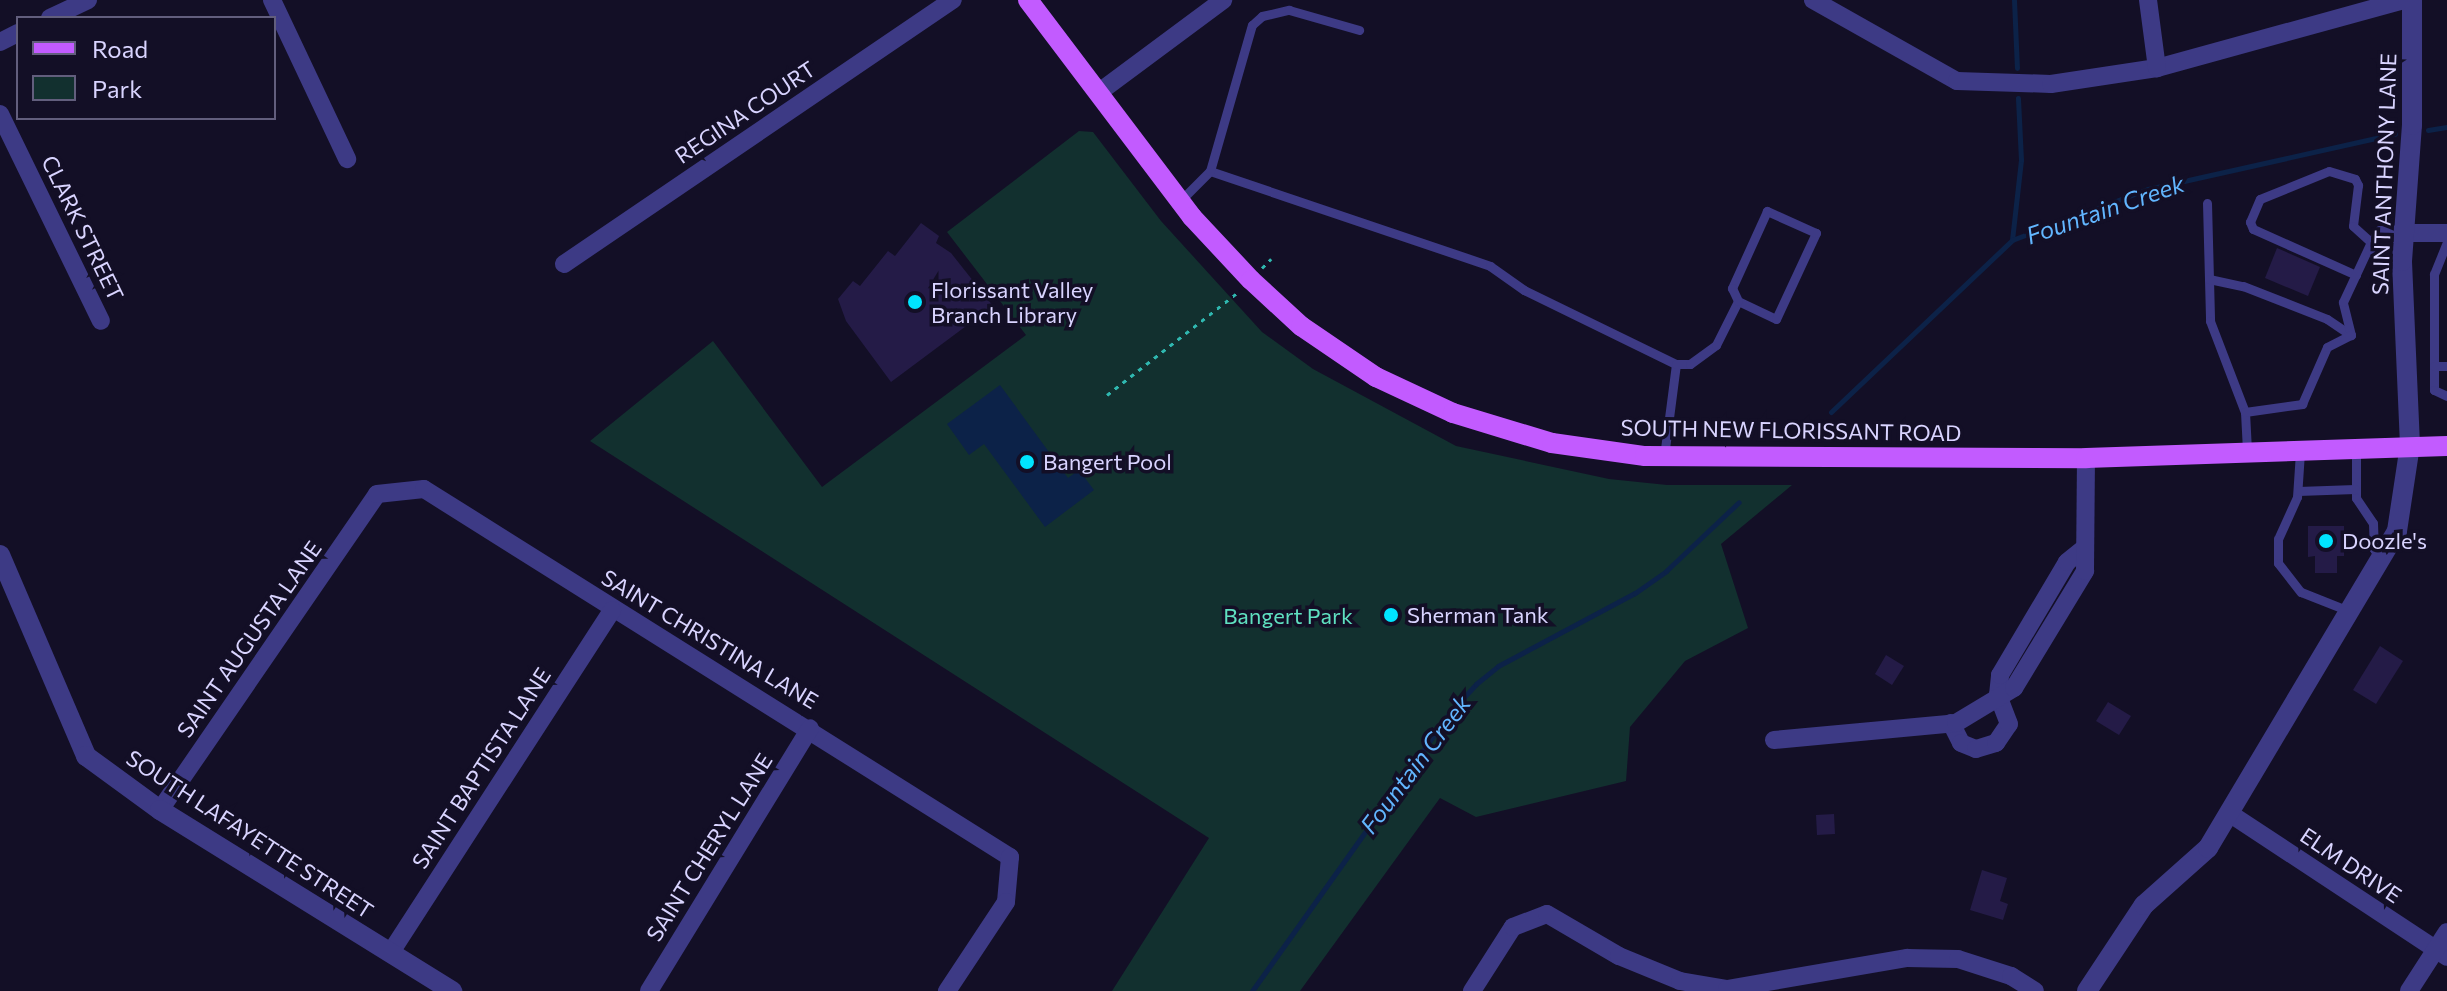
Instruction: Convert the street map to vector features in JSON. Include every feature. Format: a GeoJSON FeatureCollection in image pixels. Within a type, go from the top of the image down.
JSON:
{"type":"FeatureCollection","features":[{"type":"Feature","properties":{"kind":"main road","name":"SOUTH NEW FLORISSANT ROAD"},"geometry":{"type":"LineString","coordinates":[[1028,0],[1180,201],[1251,280],[1301,326],[1376,377],[1453,413],[1552,443],[1664,456],[2086,458],[2447,446]]}},
{"type":"Feature","properties":{"kind":"street"},"geometry":{"type":"LineString","coordinates":[[54,16],[88,0]]}},
{"type":"Feature","properties":{"kind":"street"},"geometry":{"type":"LineString","coordinates":[[272,0],[347,159]]}},
{"type":"Feature","properties":{"kind":"street","name":"REGINA COURT"},"geometry":{"type":"LineString","coordinates":[[564,264],[953,0]]}},
{"type":"Feature","properties":{"kind":"street"},"geometry":{"type":"LineString","coordinates":[[1098,93],[1223,0]]}},
{"type":"Feature","properties":{"kind":"street"},"geometry":{"type":"LineString","coordinates":[[1813,0],[1957,81],[2051,84],[2157,68],[2404,0]]}},
{"type":"Feature","properties":{"kind":"street"},"geometry":{"type":"LineString","coordinates":[[1844,18],[1851,0]]}},
{"type":"Feature","properties":{"kind":"street"},"geometry":{"type":"LineString","coordinates":[[2148,0],[2157,68]]}},
{"type":"Feature","properties":{"kind":"street","name":"SAINT ANTHONY LANE"},"geometry":{"type":"LineString","coordinates":[[2380,559],[2397,531],[2410,445],[2402,261],[2412,125],[2412,0]]}},
{"type":"Feature","properties":{"kind":"street","name":"CLARK STREET"},"geometry":{"type":"LineString","coordinates":[[0,114],[101,321]]}},
{"type":"Feature","properties":{"kind":"street"},"geometry":{"type":"LineString","coordinates":[[2403,231],[2447,233]]}},
{"type":"Feature","properties":{"kind":"street"},"geometry":{"type":"LineString","coordinates":[[1774,740],[1951,723],[1975,714],[1998,695],[2014,688],[2085,571],[2086,458]]}},
{"type":"Feature","properties":{"kind":"street","name":"SAINT CHRISTINA LANE"},"geometry":{"type":"LineString","coordinates":[[377,494],[424,489],[612,610],[810,728],[1010,857],[1006,902],[947,991]]}},
{"type":"Feature","properties":{"kind":"street","name":"SAINT AUGUSTA LANE"},"geometry":{"type":"LineString","coordinates":[[160,810],[377,494]]}},
{"type":"Feature","properties":{"kind":"street"},"geometry":{"type":"LineString","coordinates":[[1951,723],[1961,743],[1976,749],[1996,743],[2009,724],[1998,695],[2000,675],[2067,562],[2084,548]]}},
{"type":"Feature","properties":{"kind":"street","name":"SOUTH LAFAYETTE STREET"},"geometry":{"type":"LineString","coordinates":[[0,555],[86,756],[160,810],[452,991]]}},
{"type":"Feature","properties":{"kind":"street"},"geometry":{"type":"LineString","coordinates":[[2087,991],[2144,905],[2208,848],[2380,559]]}},
{"type":"Feature","properties":{"kind":"street","name":"SAINT BAPTISTA LANE"},"geometry":{"type":"LineString","coordinates":[[391,952],[612,610]]}},
{"type":"Feature","properties":{"kind":"street","name":"SAINT CHERYL LANE"},"geometry":{"type":"LineString","coordinates":[[649,991],[810,728]]}},
{"type":"Feature","properties":{"kind":"street","name":"ELM DRIVE"},"geometry":{"type":"LineString","coordinates":[[2229,813],[2442,954]]}},
{"type":"Feature","properties":{"kind":"street"},"geometry":{"type":"LineString","coordinates":[[1472,991],[1513,927],[1547,914],[1619,956],[1680,981],[1727,989],[1907,958],[1958,959],[2011,976],[2035,991]]}},
{"type":"Feature","properties":{"kind":"street"},"geometry":{"type":"LineString","coordinates":[[2409,991],[2442,954],[2447,932]]}},
{"type":"Feature","properties":{"kind":"lane"},"geometry":{"type":"LineString","coordinates":[[1180,201],[1210,171],[1252,25],[1262,16],[1289,10],[1359,30]]}},
{"type":"Feature","properties":{"kind":"lane"},"geometry":{"type":"LineString","coordinates":[[1210,171],[1490,266],[1524,290],[1676,364],[1690,364],[1716,345],[1738,301]]}},
{"type":"Feature","properties":{"kind":"lane"},"geometry":{"type":"LineString","coordinates":[[2356,275],[2307,256],[2250,226],[2264,196],[2329,171],[2358,182],[2351,218],[2359,235],[2371,242],[2375,258],[2402,261]]}},
{"type":"Feature","properties":{"kind":"lane"},"geometry":{"type":"LineString","coordinates":[[2207,203],[2210,321],[2245,412],[2247,451]]}},
{"type":"Feature","properties":{"kind":"lane"},"geometry":{"type":"LineString","coordinates":[[1767,211],[1816,233],[1776,319],[1738,301],[1732,288],[1767,211]]}},
{"type":"Feature","properties":{"kind":"lane"},"geometry":{"type":"LineString","coordinates":[[2351,335],[2343,302],[2371,242],[2379,230],[2403,231]]}},
{"type":"Feature","properties":{"kind":"lane"},"geometry":{"type":"LineString","coordinates":[[2447,242],[2434,274],[2434,390],[2447,396]]}},
{"type":"Feature","properties":{"kind":"lane"},"geometry":{"type":"LineString","coordinates":[[2209,279],[2313,313],[2351,335]]}},
{"type":"Feature","properties":{"kind":"lane"},"geometry":{"type":"LineString","coordinates":[[2245,412],[2302,404],[2327,347],[2351,335]]}},
{"type":"Feature","properties":{"kind":"lane"},"geometry":{"type":"LineString","coordinates":[[1664,456],[1676,364]]}},
{"type":"Feature","properties":{"kind":"lane"},"geometry":{"type":"LineString","coordinates":[[2434,366],[2447,366]]}},
{"type":"Feature","properties":{"kind":"lane"},"geometry":{"type":"LineString","coordinates":[[2357,447],[2355,489],[2373,523],[2374,549],[2380,559]]}},
{"type":"Feature","properties":{"kind":"lane"},"geometry":{"type":"LineString","coordinates":[[2300,449],[2298,491],[2278,539],[2278,563],[2301,592],[2349,611]]}},
{"type":"Feature","properties":{"kind":"lane"},"geometry":{"type":"LineString","coordinates":[[2298,491],[2355,489]]}},
{"type":"Feature","properties":{"kind":"lane"},"geometry":{"type":"LineString","coordinates":[[2034,617],[2051,626]]}},
{"type":"Feature","properties":{"kind":"path"},"geometry":{"type":"LineString","coordinates":[[1107,395],[1251,280],[1271,259]]}},
{"type":"Feature","properties":{"kind":"green space","name":"Bangert Park"},"geometry":{"type":"Polygon","coordinates":[[[1079,131],[1093,132],[1161,221],[1262,332],[1313,369],[1456,446],[1609,479],[1667,485],[1792,485],[1721,544],[1748,628],[1685,661],[1630,727],[1626,781],[1476,817],[1440,798],[1300,991],[1112,991],[1209,838],[590,441],[713,341],[822,487],[1026,335],[947,232],[1079,131]]]}},
{"type":"Feature","properties":{"kind":"water","name":"Bangert Pool"},"geometry":{"type":"Polygon","coordinates":[[[1000,385],[1068,478],[1079,470],[1094,490],[1045,527],[984,444],[969,455],[947,424],[1000,385]]]}},
{"type":"Feature","properties":{"kind":"building","name":"Florissant Valley Branch Library"},"geometry":{"type":"Polygon","coordinates":[[[921,223],[939,236],[936,243],[951,253],[993,306],[891,382],[846,321],[838,299],[853,281],[860,286],[888,251],[895,256],[921,223]]]}},
{"type":"Feature","properties":{"kind":"building"},"geometry":{"type":"Polygon","coordinates":[[[2277,248],[2320,267],[2308,296],[2265,278],[2277,248]]]}},
{"type":"Feature","properties":{"kind":"building","name":"Doozle's"},"geometry":{"type":"Polygon","coordinates":[[[2308,526],[2344,526],[2344,556],[2337,556],[2337,573],[2315,573],[2315,556],[2308,557],[2308,526]]]}},
{"type":"Feature","properties":{"kind":"building"},"geometry":{"type":"Polygon","coordinates":[[[2380,646],[2403,661],[2376,704],[2353,690],[2380,646]]]}},
{"type":"Feature","properties":{"kind":"building"},"geometry":{"type":"Polygon","coordinates":[[[1886,655],[1904,666],[1892,685],[1875,674],[1886,655]]]}},
{"type":"Feature","properties":{"kind":"building"},"geometry":{"type":"Polygon","coordinates":[[[2108,702],[2131,716],[2119,735],[2096,721],[2108,702]]]}},
{"type":"Feature","properties":{"kind":"building"},"geometry":{"type":"Polygon","coordinates":[[[1834,814],[1835,834],[1817,835],[1816,815],[1834,814]]]}},
{"type":"Feature","properties":{"kind":"building"},"geometry":{"type":"Polygon","coordinates":[[[1982,870],[2007,878],[2000,901],[2008,904],[2003,920],[1970,910],[1982,870]]]}},
{"type":"Feature","properties":{"kind":"waterway"},"geometry":{"type":"LineString","coordinates":[[2014,0],[2017,68]]}},
{"type":"Feature","properties":{"kind":"waterway"},"geometry":{"type":"LineString","coordinates":[[2012,240],[2021,160],[2018,98]]}},
{"type":"Feature","properties":{"kind":"waterway","name":"Fountain Creek"},"geometry":{"type":"LineString","coordinates":[[2428,130],[2447,127]]}},
{"type":"Feature","properties":{"kind":"waterway","name":"Fountain Creek"},"geometry":{"type":"LineString","coordinates":[[1831,412],[2012,240],[2148,189],[2395,134]]}},
{"type":"Feature","properties":{"kind":"waterway","name":"Fountain Creek"},"geometry":{"type":"LineString","coordinates":[[1252,991],[1450,712],[1476,684],[1498,666],[1635,593],[1666,571],[1739,502]]}},
{"type":"Feature","properties":{"kind":"place","name":"Florissant Valley Branch Library"},"geometry":{"type":"Point","coordinates":[915,302]}},
{"type":"Feature","properties":{"kind":"place","name":"Bangert Pool"},"geometry":{"type":"Point","coordinates":[1027,462]}},
{"type":"Feature","properties":{"kind":"place","name":"Doozle's"},"geometry":{"type":"Point","coordinates":[2326,541]}},
{"type":"Feature","properties":{"kind":"place","name":"Sherman Tank"},"geometry":{"type":"Point","coordinates":[1391,615]}}]}
